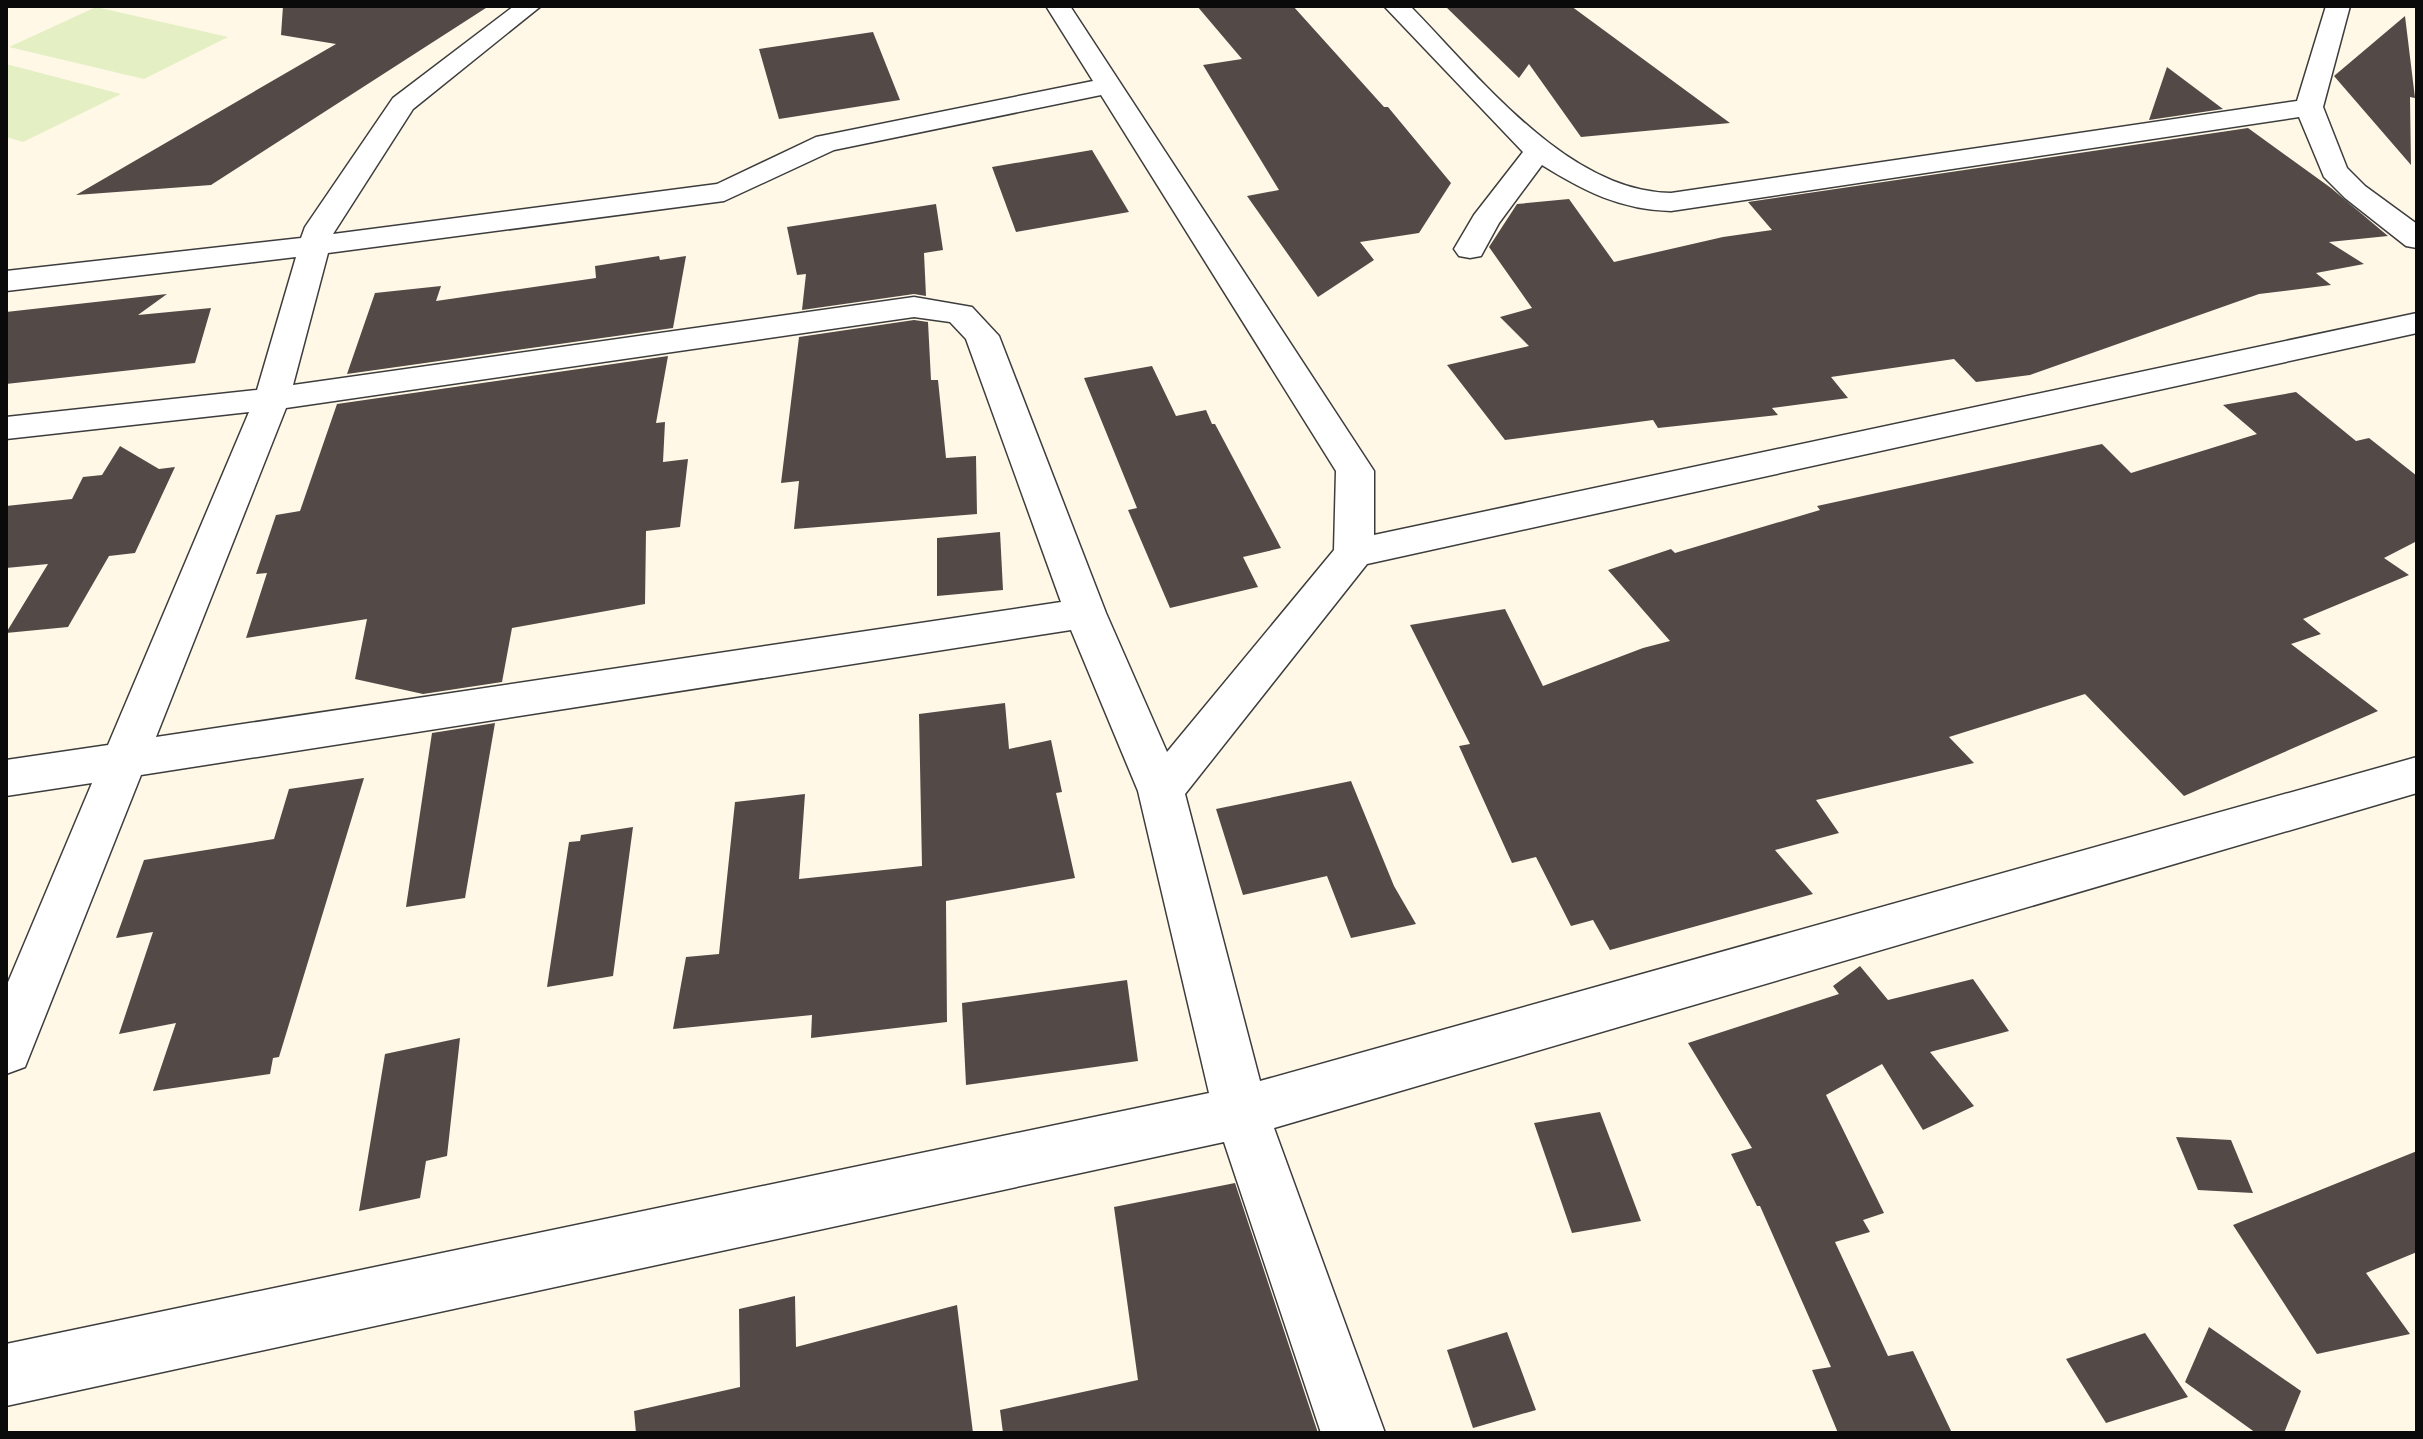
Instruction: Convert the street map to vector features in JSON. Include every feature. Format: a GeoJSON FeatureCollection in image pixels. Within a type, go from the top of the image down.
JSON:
{"type":"FeatureCollection","features":[{"type":"Feature","properties":{"kind":"street"},"geometry":{"type":"LineString","coordinates":[[6,1050],[272,399],[320,227],[403,104],[529,6]]}},
{"type":"Feature","properties":{"kind":"street"},"geometry":{"type":"LineString","coordinates":[[1058,6],[1355,471],[1354,553],[1161,791]]}},
{"type":"Feature","properties":{"kind":"street"},"geometry":{"type":"LineString","coordinates":[[1396,6],[1538,151],[1620,198],[1644,204],[2309,107]]}},
{"type":"Feature","properties":{"kind":"street"},"geometry":{"type":"LineString","coordinates":[[2334,8],[2309,107],[2334,171],[2355,192],[2417,239]]}},
{"type":"Feature","properties":{"kind":"street"},"geometry":{"type":"LineString","coordinates":[[6,281],[314,246],[724,192],[826,143],[1107,86]]}},
{"type":"Feature","properties":{"kind":"street"},"geometry":{"type":"LineString","coordinates":[[1470,249],[1485,221],[1538,151]]}},
{"type":"Feature","properties":{"kind":"street"},"geometry":{"type":"LineString","coordinates":[[6,428],[272,399],[914,307],[960,314],[982,336],[1085,613],[1161,791],[1241,1112],[1353,1433]]}},
{"type":"Feature","properties":{"kind":"street"},"geometry":{"type":"LineString","coordinates":[[1354,553],[2417,323]]}},
{"type":"Feature","properties":{"kind":"street"},"geometry":{"type":"LineString","coordinates":[[6,778],[1085,613]]}},
{"type":"Feature","properties":{"kind":"street"},"geometry":{"type":"LineString","coordinates":[[6,1375],[1241,1112],[2417,775]]}},
{"type":"Feature","properties":{"kind":"green space"},"geometry":{"type":"Polygon","coordinates":[[[96,7],[228,37],[144,79],[9,47],[96,7]]]}},
{"type":"Feature","properties":{"kind":"green space"},"geometry":{"type":"Polygon","coordinates":[[[6,64],[121,94],[23,142],[6,137],[6,64]]]}},
{"type":"Feature","properties":{"kind":"building"},"geometry":{"type":"Polygon","coordinates":[[[283,6],[489,6],[211,185],[76,195],[336,44],[281,35],[283,6]]]}},
{"type":"Feature","properties":{"kind":"building"},"geometry":{"type":"Polygon","coordinates":[[[1197,6],[1293,6],[1384,107],[1388,107],[1451,183],[1419,233],[1360,242],[1374,260],[1318,297],[1247,196],[1279,190],[1203,65],[1242,59],[1197,6]]]}},
{"type":"Feature","properties":{"kind":"building"},"geometry":{"type":"Polygon","coordinates":[[[1445,6],[1571,6],[1730,123],[1581,137],[1529,64],[1519,78],[1445,6]]]}},
{"type":"Feature","properties":{"kind":"building"},"geometry":{"type":"Polygon","coordinates":[[[2405,16],[2415,98],[2410,97],[2411,165],[2334,76],[2405,16]]]}},
{"type":"Feature","properties":{"kind":"building"},"geometry":{"type":"Polygon","coordinates":[[[873,32],[900,100],[779,119],[759,49],[873,32]]]}},
{"type":"Feature","properties":{"kind":"building"},"geometry":{"type":"Polygon","coordinates":[[[2167,67],[2223,109],[2149,120],[2167,67]]]}},
{"type":"Feature","properties":{"kind":"building"},"geometry":{"type":"Polygon","coordinates":[[[2248,128],[2331,188],[2388,236],[2329,242],[2364,264],[2316,273],[2331,285],[2259,294],[2030,375],[1976,382],[1954,359],[1831,377],[1848,398],[1772,408],[1778,415],[1658,428],[1653,420],[1505,440],[1447,365],[1529,346],[1500,317],[1532,308],[1489,247],[1517,204],[1569,199],[1614,262],[1723,237],[1772,230],[1748,202],[2248,128]]]}},
{"type":"Feature","properties":{"kind":"building"},"geometry":{"type":"Polygon","coordinates":[[[1092,150],[1129,212],[1016,232],[992,167],[1092,150]]]}},
{"type":"Feature","properties":{"kind":"building"},"geometry":{"type":"Polygon","coordinates":[[[936,204],[943,250],[924,253],[926,296],[914,294],[802,310],[806,274],[797,275],[787,227],[936,204]]]}},
{"type":"Feature","properties":{"kind":"building"},"geometry":{"type":"Polygon","coordinates":[[[659,256],[660,260],[686,256],[673,328],[347,374],[375,293],[441,286],[436,301],[596,278],[595,266],[659,256]]]}},
{"type":"Feature","properties":{"kind":"building"},"geometry":{"type":"Polygon","coordinates":[[[167,294],[138,315],[211,308],[195,363],[6,384],[6,312],[167,294]]]}},
{"type":"Feature","properties":{"kind":"building"},"geometry":{"type":"Polygon","coordinates":[[[914,320],[928,322],[931,380],[938,380],[946,458],[976,456],[977,514],[794,529],[799,481],[781,483],[799,337],[914,320]]]}},
{"type":"Feature","properties":{"kind":"building"},"geometry":{"type":"Polygon","coordinates":[[[668,356],[656,423],[665,422],[663,462],[688,459],[680,527],[646,531],[645,604],[512,628],[502,682],[423,694],[355,679],[367,619],[246,638],[267,573],[256,574],[276,515],[300,511],[337,404],[668,356]]]}},
{"type":"Feature","properties":{"kind":"building"},"geometry":{"type":"Polygon","coordinates":[[[1152,366],[1176,416],[1206,410],[1281,548],[1243,557],[1258,587],[1170,608],[1128,510],[1137,508],[1084,378],[1152,366]]]}},
{"type":"Feature","properties":{"kind":"building"},"geometry":{"type":"Polygon","coordinates":[[[2296,392],[2356,441],[2369,438],[2417,476],[2417,541],[2384,558],[2409,575],[2303,619],[2321,634],[2291,644],[2378,711],[2184,796],[2085,694],[1949,737],[1974,763],[1816,800],[1839,833],[1775,850],[1813,894],[1610,950],[1593,920],[1571,926],[1536,857],[1512,863],[1459,746],[1470,744],[1410,625],[1505,609],[1543,686],[1643,648],[1670,641],[1608,570],[1671,549],[1675,553],[1820,510],[1817,506],[2102,444],[2131,473],[2257,434],[2223,405],[2296,392]]]}},
{"type":"Feature","properties":{"kind":"building"},"geometry":{"type":"Polygon","coordinates":[[[120,446],[159,469],[175,467],[135,553],[109,556],[68,627],[6,633],[48,564],[6,568],[6,506],[72,499],[83,477],[102,475],[120,446]]]}},
{"type":"Feature","properties":{"kind":"building"},"geometry":{"type":"Polygon","coordinates":[[[1000,532],[1003,590],[937,596],[937,538],[1000,532]]]}},
{"type":"Feature","properties":{"kind":"building"},"geometry":{"type":"Polygon","coordinates":[[[1005,703],[1009,749],[1051,740],[1062,792],[1056,793],[1075,878],[946,901],[947,1022],[811,1038],[812,1015],[673,1029],[686,957],[719,954],[735,802],[805,794],[799,879],[922,866],[919,714],[1005,703]]]}},
{"type":"Feature","properties":{"kind":"building"},"geometry":{"type":"Polygon","coordinates":[[[495,723],[465,898],[406,907],[432,733],[495,723]]]}},
{"type":"Feature","properties":{"kind":"building"},"geometry":{"type":"Polygon","coordinates":[[[364,778],[279,1057],[273,1058],[270,1074],[153,1091],[176,1023],[119,1034],[153,932],[116,938],[144,860],[274,839],[289,789],[364,778]]]}},
{"type":"Feature","properties":{"kind":"building"},"geometry":{"type":"Polygon","coordinates":[[[1351,781],[1394,886],[1416,924],[1351,938],[1327,876],[1243,895],[1216,809],[1351,781]]]}},
{"type":"Feature","properties":{"kind":"building"},"geometry":{"type":"Polygon","coordinates":[[[633,827],[613,976],[547,987],[569,842],[580,841],[581,835],[633,827]]]}},
{"type":"Feature","properties":{"kind":"building"},"geometry":{"type":"Polygon","coordinates":[[[1860,966],[1888,1000],[1973,979],[2009,1031],[1930,1052],[1974,1106],[1923,1130],[1882,1064],[1826,1095],[1884,1213],[1863,1220],[1870,1232],[1835,1242],[1888,1356],[1913,1351],[1952,1433],[1838,1433],[1812,1370],[1831,1367],[1760,1206],[1757,1206],[1731,1154],[1752,1148],[1688,1043],[1839,994],[1833,986],[1860,966]]]}},
{"type":"Feature","properties":{"kind":"building"},"geometry":{"type":"Polygon","coordinates":[[[1127,980],[1138,1061],[966,1085],[962,1003],[1127,980]]]}},
{"type":"Feature","properties":{"kind":"building"},"geometry":{"type":"Polygon","coordinates":[[[460,1038],[447,1156],[426,1161],[420,1198],[359,1211],[385,1054],[460,1038]]]}},
{"type":"Feature","properties":{"kind":"building"},"geometry":{"type":"Polygon","coordinates":[[[1600,1112],[1641,1221],[1572,1233],[1534,1123],[1600,1112]]]}},
{"type":"Feature","properties":{"kind":"building"},"geometry":{"type":"Polygon","coordinates":[[[2176,1137],[2231,1140],[2253,1193],[2198,1190],[2176,1137]]]}},
{"type":"Feature","properties":{"kind":"building"},"geometry":{"type":"Polygon","coordinates":[[[2417,1151],[2417,1252],[2366,1273],[2410,1334],[2317,1354],[2233,1225],[2417,1151]]]}},
{"type":"Feature","properties":{"kind":"building"},"geometry":{"type":"Polygon","coordinates":[[[1235,1183],[1318,1433],[1003,1433],[1000,1410],[1138,1380],[1114,1207],[1235,1183]]]}},
{"type":"Feature","properties":{"kind":"building"},"geometry":{"type":"Polygon","coordinates":[[[795,1296],[796,1347],[957,1305],[973,1433],[636,1433],[634,1411],[740,1387],[739,1309],[795,1296]]]}},
{"type":"Feature","properties":{"kind":"building"},"geometry":{"type":"Polygon","coordinates":[[[2209,1327],[2301,1391],[2284,1433],[2256,1433],[2185,1382],[2209,1327]]]}},
{"type":"Feature","properties":{"kind":"building"},"geometry":{"type":"Polygon","coordinates":[[[1507,1332],[1536,1410],[1473,1428],[1447,1350],[1507,1332]]]}},
{"type":"Feature","properties":{"kind":"building"},"geometry":{"type":"Polygon","coordinates":[[[2145,1333],[2188,1397],[2106,1423],[2066,1359],[2145,1333]]]}}]}
